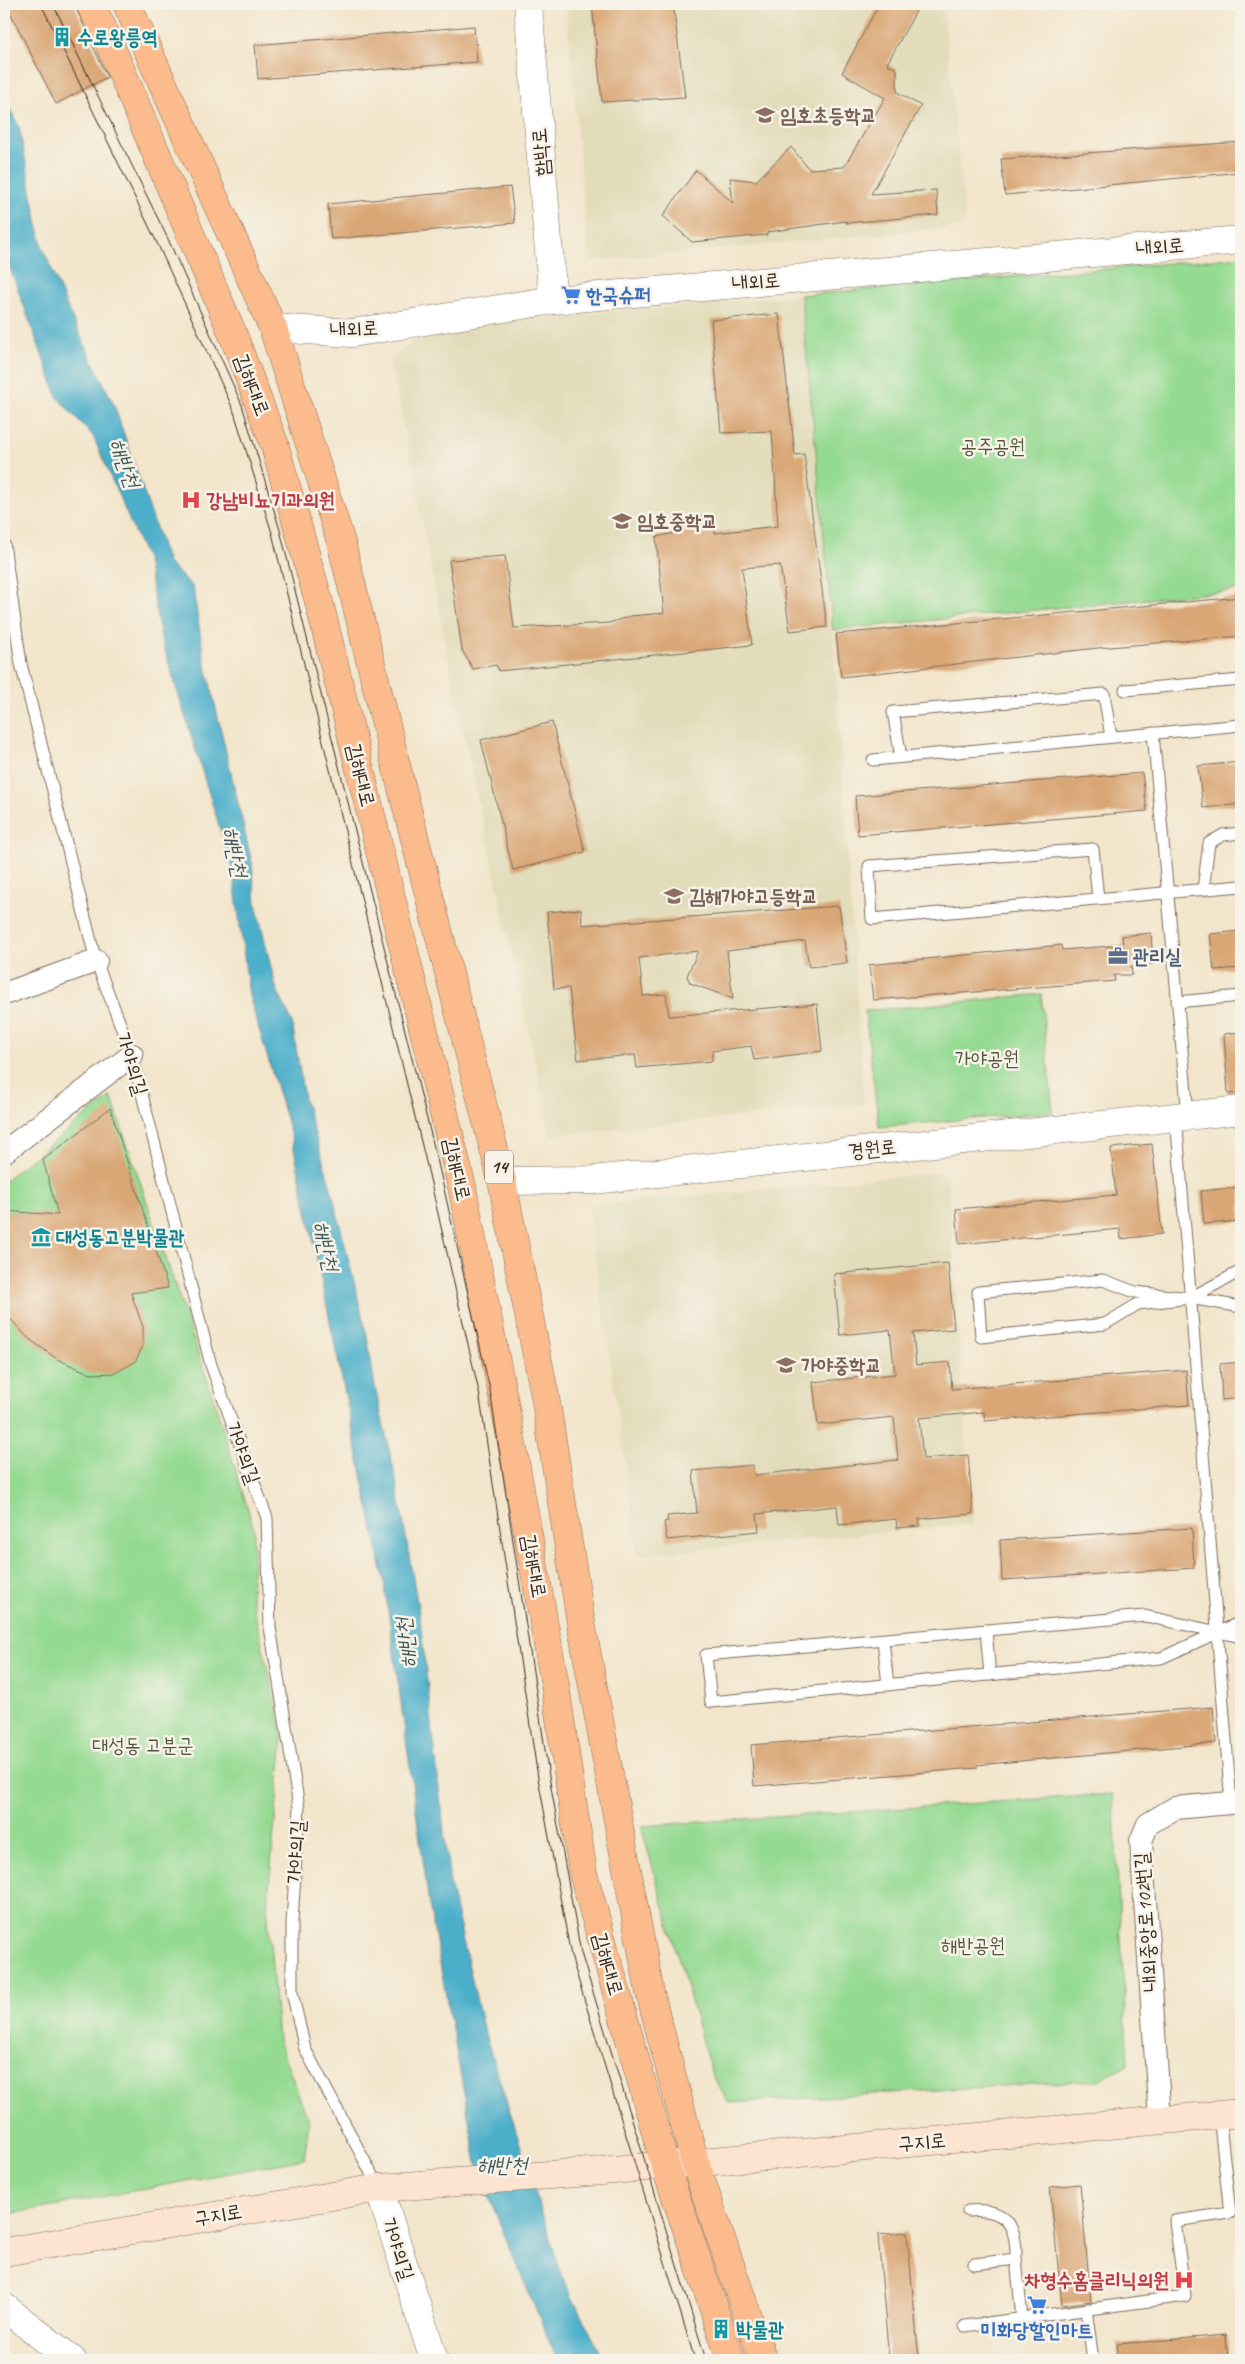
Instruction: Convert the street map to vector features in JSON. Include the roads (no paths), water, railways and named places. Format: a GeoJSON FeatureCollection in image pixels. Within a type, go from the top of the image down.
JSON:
{"type":"FeatureCollection","features":[{"type":"Feature","properties":{"kind":"main road","name":"김해대로"},"geometry":{"type":"LineString","coordinates":[[90,4],[105,34],[232,332],[274,443],[319,602],[462,1187],[510,1433],[555,1685],[583,1873],[665,2165],[730,2360]]}},
{"type":"Feature","properties":{"kind":"main road","name":"김해대로"},"geometry":{"type":"LineString","coordinates":[[127,4],[273,328],[341,542],[502,1181],[544,1396],[580,1616],[650,1993],[695,2162],[763,2360]]}},
{"type":"Feature","properties":{"kind":"main road","name":"구지로"},"geometry":{"type":"LineString","coordinates":[[4,2252],[379,2188],[602,2171],[1230,2114]]}},
{"type":"Feature","properties":{"kind":"street","name":"함박로"},"geometry":{"type":"LineString","coordinates":[[528,4],[553,300]]}},
{"type":"Feature","properties":{"kind":"street","name":"내외로"},"geometry":{"type":"LineString","coordinates":[[273,328],[352,334],[553,300],[1241,240]]}},
{"type":"Feature","properties":{"kind":"street"},"geometry":{"type":"LineString","coordinates":[[4,994],[96,962]]}},
{"type":"Feature","properties":{"kind":"street"},"geometry":{"type":"LineString","coordinates":[[4,1152],[132,1055]]}},
{"type":"Feature","properties":{"kind":"street","name":"경원로"},"geometry":{"type":"LineString","coordinates":[[502,1181],[593,1180],[1241,1110]]}},
{"type":"Feature","properties":{"kind":"street","name":"내외중앙로102번길"},"geometry":{"type":"LineString","coordinates":[[1160,2120],[1141,1841],[1148,1824],[1175,1808],[1236,1802]]}},
{"type":"Feature","properties":{"kind":"street","name":"가야의길"},"geometry":{"type":"LineString","coordinates":[[379,2188],[434,2360]]}},
{"type":"Feature","properties":{"kind":"street"},"geometry":{"type":"LineString","coordinates":[[4,2306],[72,2360]]}},
{"type":"Feature","properties":{"kind":"lane","name":"가야의길"},"geometry":{"type":"LineString","coordinates":[[4,544],[21,664],[96,962],[132,1055],[211,1365],[267,1518],[270,1627],[299,1807],[292,1923],[292,1992],[305,2049],[379,2188]]}},
{"type":"Feature","properties":{"kind":"lane"},"geometry":{"type":"LineString","coordinates":[[1125,690],[1241,680]]}},
{"type":"Feature","properties":{"kind":"lane"},"geometry":{"type":"LineString","coordinates":[[901,757],[893,712],[1104,694],[1111,737]]}},
{"type":"Feature","properties":{"kind":"lane"},"geometry":{"type":"LineString","coordinates":[[873,760],[1241,725]]}},
{"type":"Feature","properties":{"kind":"lane"},"geometry":{"type":"LineString","coordinates":[[1152,733],[1177,1002],[1190,1298],[1217,1633],[1236,1802]]}},
{"type":"Feature","properties":{"kind":"lane"},"geometry":{"type":"LineString","coordinates":[[1203,890],[1209,843],[1223,835],[1241,834]]}},
{"type":"Feature","properties":{"kind":"lane"},"geometry":{"type":"LineString","coordinates":[[1098,899],[1093,849],[869,866],[872,919],[1203,890],[1241,886]]}},
{"type":"Feature","properties":{"kind":"lane"},"geometry":{"type":"LineString","coordinates":[[1177,1002],[1241,996]]}},
{"type":"Feature","properties":{"kind":"lane"},"geometry":{"type":"LineString","coordinates":[[1241,1271],[1190,1298],[1138,1304],[1105,1324],[981,1337],[978,1292],[1103,1280],[1135,1292],[1190,1298],[1241,1307]]}},
{"type":"Feature","properties":{"kind":"lane"},"geometry":{"type":"LineString","coordinates":[[1241,1622],[1217,1633],[1161,1658],[711,1702],[706,1655],[1145,1616],[1217,1633],[1241,1637]]}},
{"type":"Feature","properties":{"kind":"lane"},"geometry":{"type":"LineString","coordinates":[[986,1630],[990,1675]]}},
{"type":"Feature","properties":{"kind":"lane"},"geometry":{"type":"LineString","coordinates":[[883,1640],[888,1685]]}},
{"type":"Feature","properties":{"kind":"lane"},"geometry":{"type":"LineString","coordinates":[[965,2326],[1185,2296],[1174,2221],[1230,2213],[1230,2114]]}},
{"type":"Feature","properties":{"kind":"lane"},"geometry":{"type":"LineString","coordinates":[[968,2211],[984,2209],[1003,2215],[1014,2232],[1022,2318]]}},
{"type":"Feature","properties":{"kind":"lane"},"geometry":{"type":"LineString","coordinates":[[974,2264],[1016,2259]]}},
{"type":"Feature","properties":{"kind":"lane"},"geometry":{"type":"LineString","coordinates":[[1086,2309],[1093,2360]]}},
{"type":"Feature","properties":{"kind":"water","name":"해반천"},"geometry":{"type":"Polygon","coordinates":[[[4,96],[19,127],[42,246],[71,316],[114,405],[168,563],[193,587],[203,653],[252,863],[256,904],[276,988],[292,1022],[304,1098],[330,1184],[367,1335],[375,1387],[397,1485],[420,1619],[450,1884],[483,2028],[563,2279],[604,2360],[557,2360],[479,2174],[429,1904],[384,1581],[292,1139],[249,995],[233,871],[161,638],[147,561],[93,436],[58,398],[4,252],[4,96]]]}},
{"type":"Feature","properties":{"kind":"tram line"},"geometry":{"type":"LineString","coordinates":[[41,4],[158,245],[233,409],[272,533],[427,1166],[479,1392],[538,1778],[571,1956],[695,2360]]}},
{"type":"Feature","properties":{"kind":"tram line"},"geometry":{"type":"LineString","coordinates":[[53,4],[168,239],[242,405],[280,530],[438,1163],[490,1390],[549,1776],[581,1953],[706,2360]]}},
{"type":"Feature","properties":{"kind":"place","name":"수로왕릉역"},"geometry":{"type":"Point","coordinates":[62,37]}},
{"type":"Feature","properties":{"kind":"place","name":"임호초등학교"},"geometry":{"type":"Point","coordinates":[765,115]}},
{"type":"Feature","properties":{"kind":"place","name":"한국슈퍼"},"geometry":{"type":"Point","coordinates":[571,295]}},
{"type":"Feature","properties":{"kind":"place","name":"강남비뇨기과의원"},"geometry":{"type":"Point","coordinates":[191,500]}},
{"type":"Feature","properties":{"kind":"place","name":"임호중학교"},"geometry":{"type":"Point","coordinates":[622,521]}},
{"type":"Feature","properties":{"kind":"place","name":"김해가야고등학교"},"geometry":{"type":"Point","coordinates":[674,896]}},
{"type":"Feature","properties":{"kind":"place","name":"관리실"},"geometry":{"type":"Point","coordinates":[1118,956]}},
{"type":"Feature","properties":{"kind":"place","name":"대성동고분박물관"},"geometry":{"type":"Point","coordinates":[41,1237]}},
{"type":"Feature","properties":{"kind":"place","name":"가야중학교"},"geometry":{"type":"Point","coordinates":[786,1365]}},
{"type":"Feature","properties":{"kind":"place","name":"차형수홈클리닉의원"},"geometry":{"type":"Point","coordinates":[1184,2280]}},
{"type":"Feature","properties":{"kind":"place","name":"미화당할인마트"},"geometry":{"type":"Point","coordinates":[1037,2305]}},
{"type":"Feature","properties":{"kind":"place","name":"박물관"},"geometry":{"type":"Point","coordinates":[721,2329]}},
{"type":"Feature","properties":{"kind":"park label","name":"공주공원"},"geometry":{"type":"Point","coordinates":[993,446]}},
{"type":"Feature","properties":{"kind":"park label","name":"가야공원"},"geometry":{"type":"Point","coordinates":[987,1058]}},
{"type":"Feature","properties":{"kind":"park label","name":"대성동 고분군"},"geometry":{"type":"Point","coordinates":[143,1745]}},
{"type":"Feature","properties":{"kind":"park label","name":"해반공원"},"geometry":{"type":"Point","coordinates":[973,1945]}}]}
